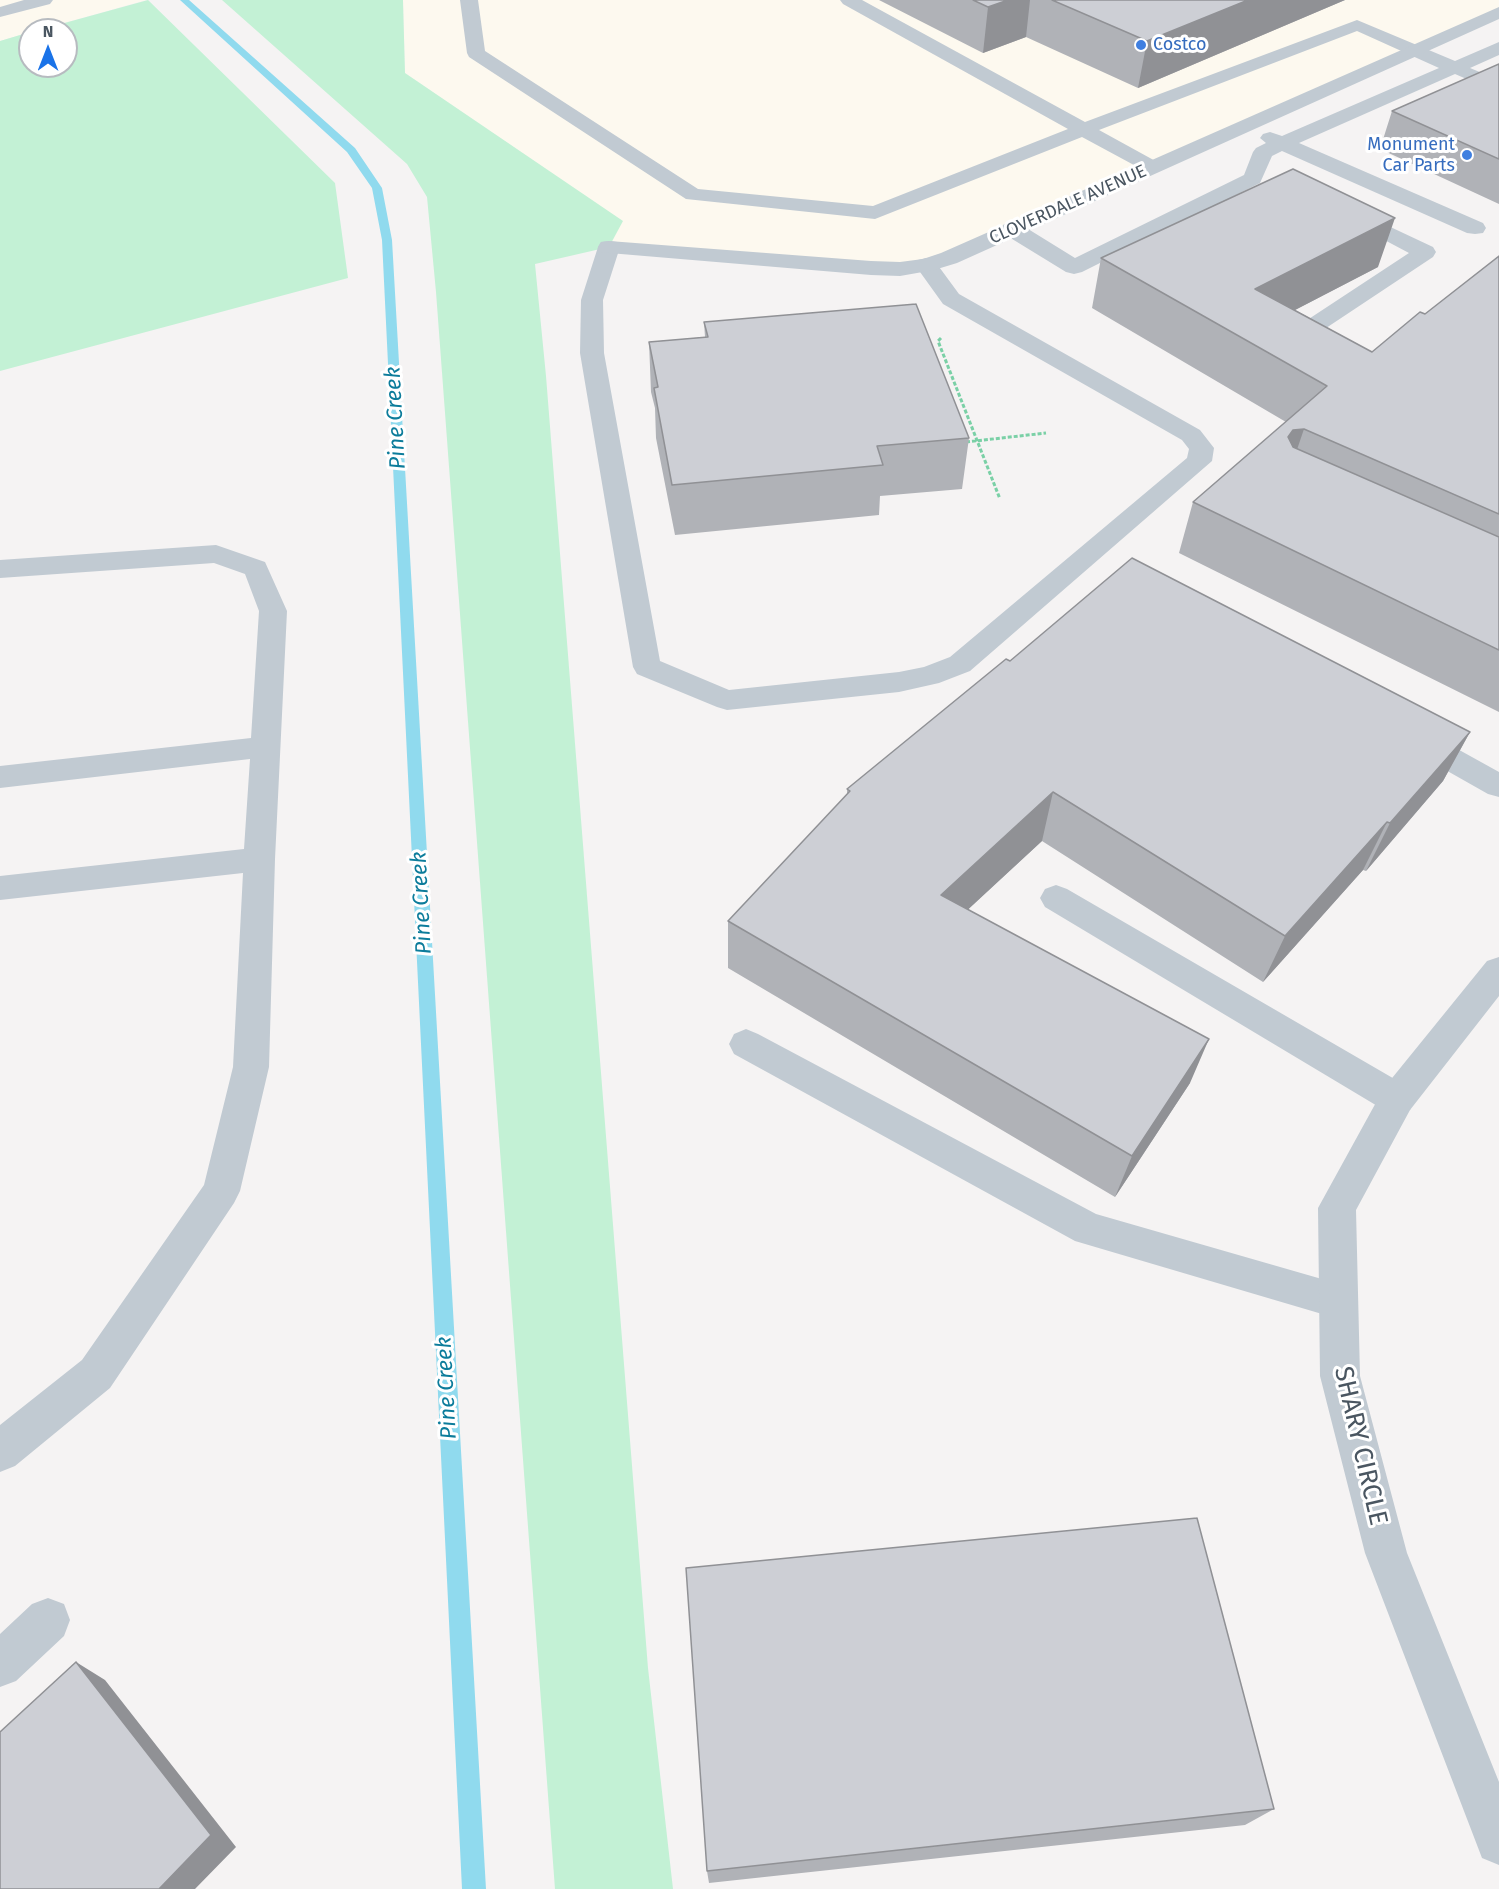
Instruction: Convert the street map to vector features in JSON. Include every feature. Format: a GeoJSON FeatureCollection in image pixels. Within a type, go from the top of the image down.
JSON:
{"type":"FeatureCollection","features":[{"type":"Feature","properties":{"kind":"street"},"geometry":{"type":"LineString","coordinates":[[0,12],[44,0]]}},
{"type":"Feature","properties":{"kind":"street"},"geometry":{"type":"LineString","coordinates":[[469,0],[476,53],[693,195],[875,213],[1084,129],[1357,25],[1499,87]]}},
{"type":"Feature","properties":{"kind":"street"},"geometry":{"type":"LineString","coordinates":[[849,0],[1152,167]]}},
{"type":"Feature","properties":{"kind":"street","name":"CLOVERDALE AVENUE"},"geometry":{"type":"LineString","coordinates":[[961,304],[1191,435],[1202,448],[1199,461],[960,664],[929,676],[899,682],[727,700],[647,667],[592,353],[592,300],[609,247],[871,268],[926,265],[950,258],[1499,12]]}},
{"type":"Feature","properties":{"kind":"street"},"geometry":{"type":"LineString","coordinates":[[1474,23],[1499,34]]}},
{"type":"Feature","properties":{"kind":"street"},"geometry":{"type":"LineString","coordinates":[[1012,229],[1074,267],[1253,179],[1263,152],[1499,48]]}},
{"type":"Feature","properties":{"kind":"street"},"geometry":{"type":"LineString","coordinates":[[1243,126],[1475,228]]}},
{"type":"Feature","properties":{"kind":"street"},"geometry":{"type":"LineString","coordinates":[[1258,167],[1279,178]]}},
{"type":"Feature","properties":{"kind":"street"},"geometry":{"type":"LineString","coordinates":[[1297,337],[1425,252],[1331,204]]}},
{"type":"Feature","properties":{"kind":"street"},"geometry":{"type":"LineString","coordinates":[[926,265],[951,298],[961,304]]}},
{"type":"Feature","properties":{"kind":"street"},"geometry":{"type":"LineString","coordinates":[[0,569],[216,554],[256,568],[273,611],[259,859],[251,1067],[220,1191],[96,1374],[0,1451]]}},
{"type":"Feature","properties":{"kind":"street"},"geometry":{"type":"LineString","coordinates":[[1387,724],[1499,786]]}},
{"type":"Feature","properties":{"kind":"street"},"geometry":{"type":"LineString","coordinates":[[0,777],[266,747]]}},
{"type":"Feature","properties":{"kind":"street"},"geometry":{"type":"LineString","coordinates":[[0,888],[259,859]]}},
{"type":"Feature","properties":{"kind":"street"},"geometry":{"type":"LineString","coordinates":[[1056,898],[1397,1099]]}},
{"type":"Feature","properties":{"kind":"street","name":"SHARY CIRCLE"},"geometry":{"type":"LineString","coordinates":[[1499,971],[1397,1099],[1336,1208],[1340,1376],[1386,1553],[1499,1841]]}},
{"type":"Feature","properties":{"kind":"street"},"geometry":{"type":"LineString","coordinates":[[746,1044],[1088,1229],[1339,1301]]}},
{"type":"Feature","properties":{"kind":"street"},"geometry":{"type":"LineString","coordinates":[[0,1665],[48,1620]]}},
{"type":"Feature","properties":{"kind":"path"},"geometry":{"type":"LineString","coordinates":[[961,304],[938,341],[1000,499]]}},
{"type":"Feature","properties":{"kind":"path"},"geometry":{"type":"LineString","coordinates":[[961,442],[1046,433]]}},
{"type":"Feature","properties":{"kind":"shaded area"},"geometry":{"type":"Polygon","coordinates":[[[0,0],[146,0],[78,19],[18,18],[18,36],[0,41],[0,0]]]}},
{"type":"Feature","properties":{"kind":"shaded area"},"geometry":{"type":"Polygon","coordinates":[[[403,0],[1499,0],[1499,12],[926,265],[609,247],[622,221],[405,73],[403,0]]]}},
{"type":"Feature","properties":{"kind":"green space"},"geometry":{"type":"Polygon","coordinates":[[[148,0],[335,183],[348,278],[0,371],[0,41],[18,36],[18,78],[78,78],[78,19],[148,0]]]}},
{"type":"Feature","properties":{"kind":"green space"},"geometry":{"type":"Polygon","coordinates":[[[222,0],[403,0],[405,73],[623,221],[609,247],[535,264],[546,376],[648,1668],[673,1889],[555,1889],[436,292],[427,197],[407,164],[222,0]]]}},
{"type":"Feature","properties":{"kind":"building"},"geometry":{"type":"Polygon","coordinates":[[[973,0],[1008,0],[988,7],[973,0]]]}},
{"type":"Feature","properties":{"kind":"building"},"geometry":{"type":"Polygon","coordinates":[[[1052,0],[1248,0],[1147,41],[1052,0]]]}},
{"type":"Feature","properties":{"kind":"building"},"geometry":{"type":"Polygon","coordinates":[[[1499,64],[1499,159],[1392,111],[1499,64]]]}},
{"type":"Feature","properties":{"kind":"building"},"geometry":{"type":"Polygon","coordinates":[[[1293,169],[1395,218],[1255,289],[1372,352],[1420,312],[1425,314],[1499,256],[1499,514],[1304,429],[1293,430],[1288,437],[1293,447],[1499,537],[1499,650],[1193,502],[1327,386],[1101,258],[1293,169]]]}},
{"type":"Feature","properties":{"kind":"building"},"geometry":{"type":"Polygon","coordinates":[[[916,304],[969,438],[877,446],[883,465],[672,485],[654,388],[658,387],[649,342],[708,337],[704,322],[916,304]]]}},
{"type":"Feature","properties":{"kind":"building"},"geometry":{"type":"Polygon","coordinates":[[[1132,558],[1470,732],[1390,823],[1387,822],[1285,936],[1053,792],[941,895],[1209,1039],[1132,1156],[728,921],[850,791],[847,789],[1006,659],[1010,661],[1132,558]]]}},
{"type":"Feature","properties":{"kind":"building"},"geometry":{"type":"Polygon","coordinates":[[[1197,1518],[1274,1809],[707,1871],[686,1568],[1197,1518]]]}},
{"type":"Feature","properties":{"kind":"building"},"geometry":{"type":"Polygon","coordinates":[[[76,1662],[211,1835],[159,1889],[0,1889],[0,1732],[76,1662]]]}},
{"type":"Feature","properties":{"kind":"waterway","name":"Pine Creek"},"geometry":{"type":"LineString","coordinates":[[184,0],[351,150],[377,188],[387,240],[474,1889]]}},
{"type":"Feature","properties":{"kind":"place","name":"Costco"},"geometry":{"type":"Point","coordinates":[1141,45]}},
{"type":"Feature","properties":{"kind":"place","name":"Monument Car Parts"},"geometry":{"type":"Point","coordinates":[1467,155]}}]}
